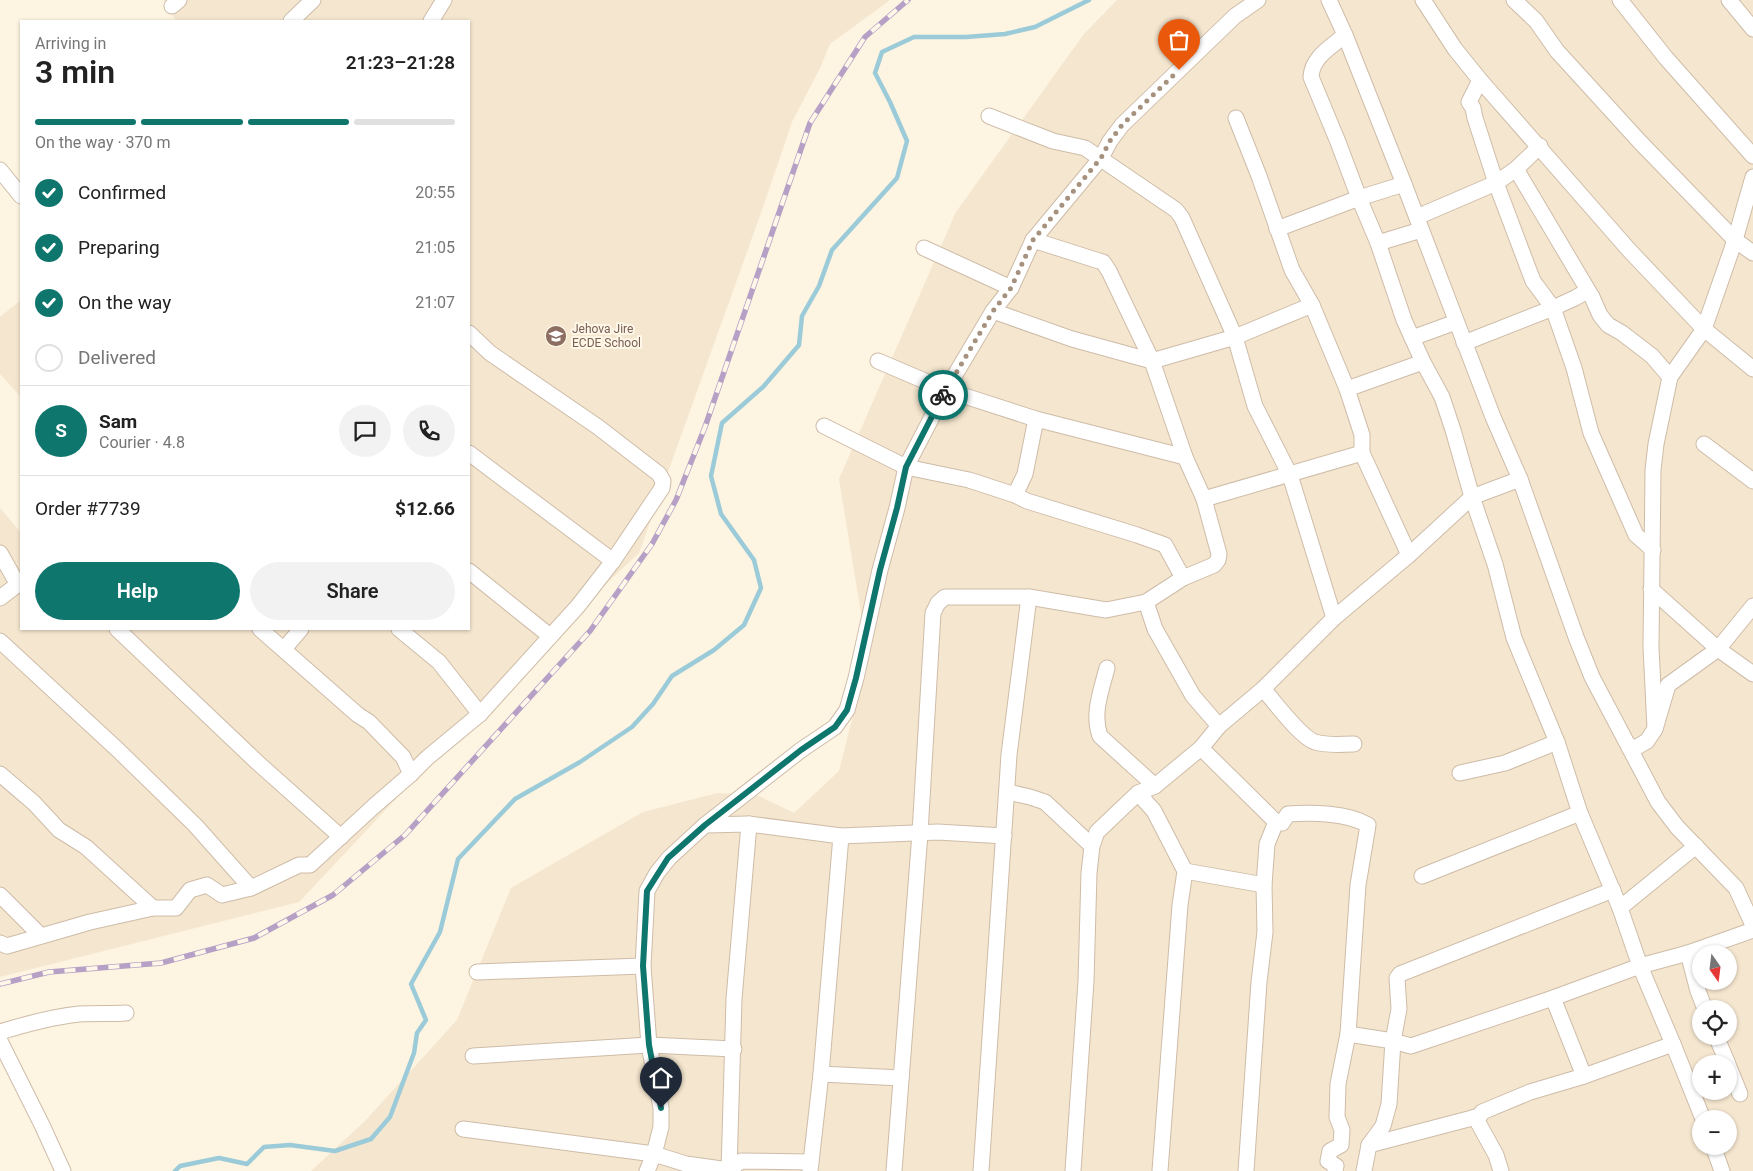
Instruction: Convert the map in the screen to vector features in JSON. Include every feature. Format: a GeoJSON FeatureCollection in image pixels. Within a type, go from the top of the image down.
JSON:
{"type":"FeatureCollection","features":[{"type":"Feature","properties":{"kind":"street"},"geometry":{"type":"LineString","coordinates":[[292,20],[313,0]]}},
{"type":"Feature","properties":{"kind":"street"},"geometry":{"type":"LineString","coordinates":[[432,20],[444,0]]}},
{"type":"Feature","properties":{"kind":"street"},"geometry":{"type":"LineString","coordinates":[[647,1171],[654,1154],[661,1127],[661,1108],[649,1045],[643,966],[647,891],[668,858],[705,825],[801,750],[835,727],[847,710],[906,467],[946,390],[993,311],[1011,288],[1033,240],[1101,158],[1110,141],[1122,125],[1235,16],[1258,0]]}},
{"type":"Feature","properties":{"kind":"street"},"geometry":{"type":"LineString","coordinates":[[1329,0],[1345,35],[1404,184],[1493,417],[1520,479],[1592,678],[1658,802],[1677,827],[1736,888],[1753,925]]}},
{"type":"Feature","properties":{"kind":"street"},"geometry":{"type":"LineString","coordinates":[[1423,0],[1455,49],[1480,80],[1630,250],[1704,328],[1753,369]]}},
{"type":"Feature","properties":{"kind":"street"},"geometry":{"type":"LineString","coordinates":[[1514,0],[1536,21],[1557,51],[1640,142],[1735,240],[1753,253]]}},
{"type":"Feature","properties":{"kind":"street"},"geometry":{"type":"LineString","coordinates":[[1620,0],[1666,58],[1753,156]]}},
{"type":"Feature","properties":{"kind":"street"},"geometry":{"type":"LineString","coordinates":[[1729,0],[1753,29]]}},
{"type":"Feature","properties":{"kind":"street"},"geometry":{"type":"LineString","coordinates":[[1345,35],[1318,58],[1312,67],[1311,77],[1378,243],[1404,320],[1423,362],[1442,397],[1454,430],[1472,497],[1495,564],[1514,638],[1558,742],[1580,813],[1613,890],[1640,966],[1699,1110]]}},
{"type":"Feature","properties":{"kind":"street"},"geometry":{"type":"LineString","coordinates":[[1480,80],[1469,102],[1473,108],[1496,183],[1533,280],[1553,308],[1574,368],[1592,433],[1636,535],[1653,550]]}},
{"type":"Feature","properties":{"kind":"street"},"geometry":{"type":"LineString","coordinates":[[989,116],[1053,141],[1086,148],[1176,210],[1182,218],[1235,337],[1255,406],[1290,475],[1334,618]]}},
{"type":"Feature","properties":{"kind":"street"},"geometry":{"type":"LineString","coordinates":[[1236,118],[1259,176],[1292,270],[1312,305],[1346,388],[1362,435],[1362,453],[1409,555]]}},
{"type":"Feature","properties":{"kind":"street"},"geometry":{"type":"LineString","coordinates":[[1378,243],[1496,183],[1516,169],[1540,146]]}},
{"type":"Feature","properties":{"kind":"street"},"geometry":{"type":"LineString","coordinates":[[1516,169],[1592,297],[1600,315],[1608,325],[1622,333],[1652,356],[1670,378]]}},
{"type":"Feature","properties":{"kind":"street"},"geometry":{"type":"LineString","coordinates":[[0,170],[20,195]]}},
{"type":"Feature","properties":{"kind":"street"},"geometry":{"type":"LineString","coordinates":[[1655,729],[1651,647],[1651,589],[1653,470],[1656,444],[1670,378],[1704,328],[1735,240],[1753,177]]}},
{"type":"Feature","properties":{"kind":"street"},"geometry":{"type":"LineString","coordinates":[[1277,229],[1359,198],[1404,184]]}},
{"type":"Feature","properties":{"kind":"street"},"geometry":{"type":"LineString","coordinates":[[894,1171],[920,833],[933,613],[938,603],[945,597],[1029,597],[1106,610],[1146,602],[1183,578],[1214,565],[1218,560],[1219,554],[1204,499],[1185,457],[1152,361],[1109,271],[1103,262],[1033,240]]}},
{"type":"Feature","properties":{"kind":"street"},"geometry":{"type":"LineString","coordinates":[[924,248],[1011,288]]}},
{"type":"Feature","properties":{"kind":"street"},"geometry":{"type":"LineString","coordinates":[[1464,343],[1553,308],[1587,291],[1592,297]]}},
{"type":"Feature","properties":{"kind":"street"},"geometry":{"type":"LineString","coordinates":[[993,311],[1064,336],[1152,361],[1235,337],[1312,305]]}},
{"type":"Feature","properties":{"kind":"street"},"geometry":{"type":"LineString","coordinates":[[1412,338],[1456,322]]}},
{"type":"Feature","properties":{"kind":"street"},"geometry":{"type":"LineString","coordinates":[[0,943],[7,946],[90,922],[153,908],[176,908],[190,890],[207,885],[222,895],[251,888],[298,865],[310,865],[412,774],[427,758],[480,714],[578,606],[613,561],[662,488],[664,481],[659,474],[598,427],[490,353],[470,334]]}},
{"type":"Feature","properties":{"kind":"street"},"geometry":{"type":"LineString","coordinates":[[878,361],[946,390],[1036,419],[1185,457]]}},
{"type":"Feature","properties":{"kind":"street"},"geometry":{"type":"LineString","coordinates":[[1346,388],[1423,362]]}},
{"type":"Feature","properties":{"kind":"street"},"geometry":{"type":"LineString","coordinates":[[1015,495],[1025,474],[1036,419]]}},
{"type":"Feature","properties":{"kind":"street"},"geometry":{"type":"LineString","coordinates":[[824,426],[906,467],[968,480],[1165,545],[1183,578]]}},
{"type":"Feature","properties":{"kind":"street"},"geometry":{"type":"LineString","coordinates":[[1704,444],[1753,481]]}},
{"type":"Feature","properties":{"kind":"street"},"geometry":{"type":"LineString","coordinates":[[1204,499],[1362,453]]}},
{"type":"Feature","properties":{"kind":"street"},"geometry":{"type":"LineString","coordinates":[[470,454],[613,561]]}},
{"type":"Feature","properties":{"kind":"street"},"geometry":{"type":"LineString","coordinates":[[1073,1171],[1086,981],[1089,873],[1092,846],[1097,832],[1138,793],[1155,786],[1201,748],[1219,726],[1263,689],[1334,618],[1409,555],[1472,497],[1520,479]]}},
{"type":"Feature","properties":{"kind":"street"},"geometry":{"type":"LineString","coordinates":[[0,553],[20,584],[0,598]]}},
{"type":"Feature","properties":{"kind":"street"},"geometry":{"type":"LineString","coordinates":[[470,571],[550,636]]}},
{"type":"Feature","properties":{"kind":"street"},"geometry":{"type":"LineString","coordinates":[[1651,589],[1718,649],[1753,674]]}},
{"type":"Feature","properties":{"kind":"street"},"geometry":{"type":"LineString","coordinates":[[981,1171],[1009,755],[1029,597]]}},
{"type":"Feature","properties":{"kind":"street"},"geometry":{"type":"LineString","coordinates":[[1146,602],[1155,629],[1193,696],[1219,726]]}},
{"type":"Feature","properties":{"kind":"street"},"geometry":{"type":"LineString","coordinates":[[1629,747],[1637,747],[1647,741],[1655,729],[1668,685],[1718,649],[1753,606]]}},
{"type":"Feature","properties":{"kind":"street"},"geometry":{"type":"LineString","coordinates":[[118,630],[258,762],[341,837]]}},
{"type":"Feature","properties":{"kind":"street"},"geometry":{"type":"LineString","coordinates":[[261,630],[358,715],[369,722],[403,757],[412,774]]}},
{"type":"Feature","properties":{"kind":"street"},"geometry":{"type":"LineString","coordinates":[[284,649],[300,630]]}},
{"type":"Feature","properties":{"kind":"street"},"geometry":{"type":"LineString","coordinates":[[400,630],[439,662],[480,714]]}},
{"type":"Feature","properties":{"kind":"street"},"geometry":{"type":"LineString","coordinates":[[0,641],[118,750],[194,825],[251,888]]}},
{"type":"Feature","properties":{"kind":"street"},"geometry":{"type":"LineString","coordinates":[[1107,668],[1096,713],[1096,726],[1100,736],[1155,786]]}},
{"type":"Feature","properties":{"kind":"street"},"geometry":{"type":"LineString","coordinates":[[1263,689],[1300,731],[1314,741],[1329,744],[1354,744]]}},
{"type":"Feature","properties":{"kind":"street"},"geometry":{"type":"LineString","coordinates":[[1460,773],[1505,763],[1558,742]]}},
{"type":"Feature","properties":{"kind":"street"},"geometry":{"type":"LineString","coordinates":[[1201,748],[1276,822],[1282,823],[1288,814],[1320,813],[1359,820],[1368,825],[1358,885],[1348,1034],[1338,1084],[1337,1117],[1342,1130],[1341,1145],[1330,1150],[1328,1161],[1336,1166],[1335,1171]]}},
{"type":"Feature","properties":{"kind":"street"},"geometry":{"type":"LineString","coordinates":[[0,774],[34,803],[59,830],[86,847],[153,908]]}},
{"type":"Feature","properties":{"kind":"street"},"geometry":{"type":"LineString","coordinates":[[1008,792],[1045,802],[1092,846]]}},
{"type":"Feature","properties":{"kind":"street"},"geometry":{"type":"LineString","coordinates":[[1138,793],[1154,811],[1185,871],[1180,905],[1160,1171]]}},
{"type":"Feature","properties":{"kind":"street"},"geometry":{"type":"LineString","coordinates":[[1422,876],[1580,813]]}},
{"type":"Feature","properties":{"kind":"street"},"geometry":{"type":"LineString","coordinates":[[1246,1171],[1259,982],[1265,932],[1264,884],[1267,844],[1276,822]]}},
{"type":"Feature","properties":{"kind":"street"},"geometry":{"type":"LineString","coordinates":[[705,825],[749,824],[841,836],[938,832],[1004,836]]}},
{"type":"Feature","properties":{"kind":"street"},"geometry":{"type":"LineString","coordinates":[[729,1171],[734,999],[749,824]]}},
{"type":"Feature","properties":{"kind":"street"},"geometry":{"type":"LineString","coordinates":[[463,1128],[654,1154],[686,1164],[729,1171],[741,1161],[811,1166],[821,1074],[841,836]]}},
{"type":"Feature","properties":{"kind":"street"},"geometry":{"type":"LineString","coordinates":[[1620,908],[1696,846]]}},
{"type":"Feature","properties":{"kind":"street"},"geometry":{"type":"LineString","coordinates":[[1185,871],[1264,884]]}},
{"type":"Feature","properties":{"kind":"street"},"geometry":{"type":"LineString","coordinates":[[1364,1171],[1369,1145],[1383,1126],[1389,1104],[1393,1041],[1399,1009],[1397,978],[1403,972],[1613,890]]}},
{"type":"Feature","properties":{"kind":"street"},"geometry":{"type":"LineString","coordinates":[[0,895],[41,936]]}},
{"type":"Feature","properties":{"kind":"street"},"geometry":{"type":"LineString","coordinates":[[1348,1034],[1393,1041],[1411,1046],[1553,998],[1640,966],[1688,953],[1753,930]]}},
{"type":"Feature","properties":{"kind":"street"},"geometry":{"type":"LineString","coordinates":[[1688,953],[1702,1000]]}},
{"type":"Feature","properties":{"kind":"street"},"geometry":{"type":"LineString","coordinates":[[478,972],[643,966]]}},
{"type":"Feature","properties":{"kind":"street"},"geometry":{"type":"LineString","coordinates":[[1553,998],[1584,1076]]}},
{"type":"Feature","properties":{"kind":"street"},"geometry":{"type":"LineString","coordinates":[[0,1032],[21,1025],[58,1017],[81,1014],[126,1013]]}},
{"type":"Feature","properties":{"kind":"street"},"geometry":{"type":"LineString","coordinates":[[0,1041],[63,1171]]}},
{"type":"Feature","properties":{"kind":"street"},"geometry":{"type":"LineString","coordinates":[[1369,1145],[1480,1116],[1482,1112],[1530,1092],[1584,1076],[1673,1044]]}},
{"type":"Feature","properties":{"kind":"street"},"geometry":{"type":"LineString","coordinates":[[473,1056],[649,1045],[734,1048]]}},
{"type":"Feature","properties":{"kind":"street"},"geometry":{"type":"LineString","coordinates":[[821,1074],[901,1078]]}},
{"type":"Feature","properties":{"kind":"street"},"geometry":{"type":"LineString","coordinates":[[1737,1087],[1740,1094]]}},
{"type":"Feature","properties":{"kind":"street"},"geometry":{"type":"LineString","coordinates":[[1475,1116],[1496,1155],[1501,1171]]}},
{"type":"Feature","properties":{"kind":"street"},"geometry":{"type":"LineString","coordinates":[[1716,1155],[1722,1171]]}},
{"type":"Feature","properties":{"kind":"shaded area"},"geometry":{"type":"Polygon","coordinates":[[[164,0],[890,0],[830,44],[820,68],[792,122],[639,553],[541,645],[299,902],[0,977],[0,508],[20,532],[20,630],[470,630],[470,20],[175,20],[164,0]]]}},
{"type":"Feature","properties":{"kind":"shaded area"},"geometry":{"type":"Polygon","coordinates":[[[1117,0],[1753,0],[1753,1171],[311,1171],[365,1121],[457,1020],[511,888],[643,812],[718,793],[757,795],[794,813],[839,771],[868,656],[839,479],[956,212],[1084,34],[1117,0]]]}},
{"type":"Feature","properties":{"kind":"shaded area"},"geometry":{"type":"Polygon","coordinates":[[[20,301],[20,396],[0,374],[0,317],[20,301]]]}},
{"type":"Feature","properties":{"kind":"waterway"},"geometry":{"type":"LineString","coordinates":[[175,1171],[180,1166],[219,1158],[247,1164],[264,1147],[290,1145],[335,1151],[371,1139],[390,1117],[414,1053],[417,1033],[426,1020],[411,984],[440,932],[458,859],[515,799],[580,762],[632,727],[653,704],[672,676],[714,650],[744,625],[761,588],[754,560],[721,514],[711,476],[722,423],[763,387],[799,345],[802,316],[819,286],[832,250],[897,178],[907,141],[875,73],[882,52],[914,37],[966,37],[1005,34],[1035,27],[1089,0]]}},
{"type":"Feature","properties":{"kind":"railway"},"geometry":{"type":"LineString","coordinates":[[0,984],[49,972],[161,963],[254,938],[333,895],[405,835],[590,631],[652,544],[676,500],[705,427],[810,123],[865,37],[908,0]]}},
{"type":"Feature","properties":{"kind":"way so far"},"geometry":{"type":"LineString","coordinates":[[943,395],[993,311],[1011,288],[1033,240],[1101,158],[1110,141],[1122,125],[1179,70]]}},
{"type":"Feature","properties":{"kind":"place","name":"Jehova Jire ECDE School"},"geometry":{"type":"Point","coordinates":[556,336]}},
{"type":"Feature","properties":{"kind":"route"},"geometry":{"type":"LineString","coordinates":[[661,1108],[649,1045],[643,966],[647,891],[668,858],[705,825],[801,750],[820,739],[835,727],[847,710],[906,467],[943,395]]}}]}
